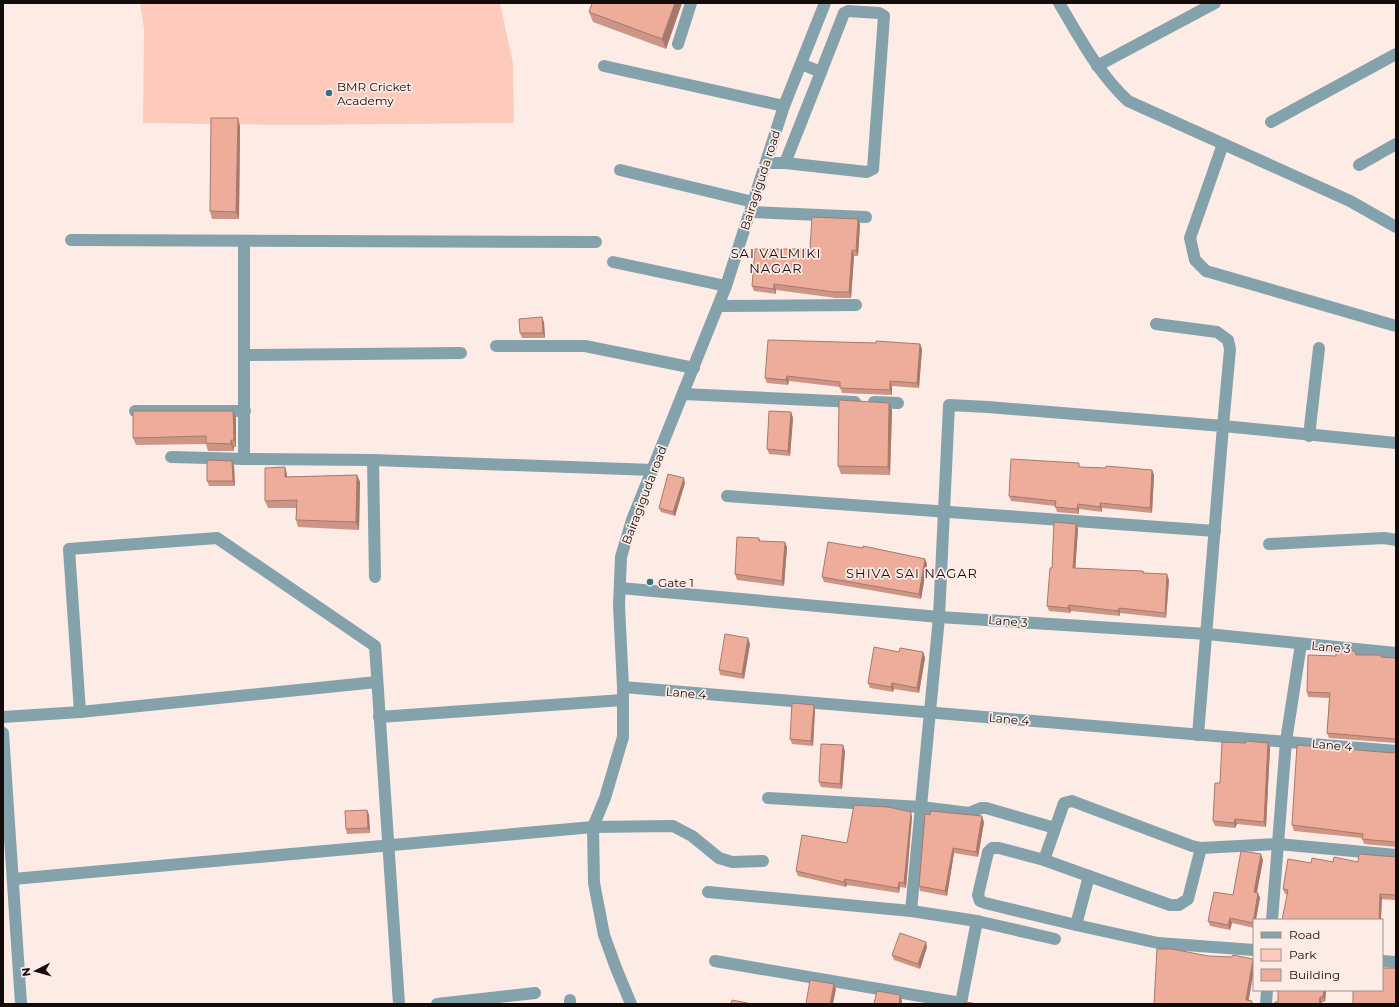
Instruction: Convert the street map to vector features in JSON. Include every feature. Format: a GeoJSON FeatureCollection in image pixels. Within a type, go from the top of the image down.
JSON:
{"type":"FeatureCollection","features":[{"type":"Feature","properties":{"kind":"street"},"geometry":{"type":"LineString","coordinates":[[678,44],[691,3]]}},
{"type":"Feature","properties":{"kind":"street","name":"Bairagiguda road"},"geometry":{"type":"LineString","coordinates":[[631,1004],[604,935],[594,883],[592,828],[605,798],[623,737],[620,588],[621,557],[632,520],[719,306],[767,163],[784,106],[825,3]]}},
{"type":"Feature","properties":{"kind":"street"},"geometry":{"type":"LineString","coordinates":[[1059,3],[1097,66],[1112,86],[1128,101],[1350,201],[1396,227]]}},
{"type":"Feature","properties":{"kind":"street"},"geometry":{"type":"LineString","coordinates":[[1097,66],[1215,3]]}},
{"type":"Feature","properties":{"kind":"street"},"geometry":{"type":"LineString","coordinates":[[767,163],[785,163],[867,172],[873,169],[884,16],[879,13],[852,10],[844,13],[785,163]]}},
{"type":"Feature","properties":{"kind":"street"},"geometry":{"type":"LineString","coordinates":[[1272,122],[1396,54]]}},
{"type":"Feature","properties":{"kind":"street"},"geometry":{"type":"LineString","coordinates":[[801,64],[821,72]]}},
{"type":"Feature","properties":{"kind":"street"},"geometry":{"type":"LineString","coordinates":[[604,66],[784,106]]}},
{"type":"Feature","properties":{"kind":"street"},"geometry":{"type":"LineString","coordinates":[[1223,144],[1190,238],[1195,260],[1206,271],[1396,326]]}},
{"type":"Feature","properties":{"kind":"street"},"geometry":{"type":"LineString","coordinates":[[1359,165],[1396,144]]}},
{"type":"Feature","properties":{"kind":"street"},"geometry":{"type":"LineString","coordinates":[[620,170],[752,207],[866,217]]}},
{"type":"Feature","properties":{"kind":"street"},"geometry":{"type":"LineString","coordinates":[[71,240],[596,242]]}},
{"type":"Feature","properties":{"kind":"street"},"geometry":{"type":"LineString","coordinates":[[244,241],[244,459]]}},
{"type":"Feature","properties":{"kind":"street"},"geometry":{"type":"LineString","coordinates":[[613,262],[726,286]]}},
{"type":"Feature","properties":{"kind":"street"},"geometry":{"type":"LineString","coordinates":[[719,306],[856,305]]}},
{"type":"Feature","properties":{"kind":"street"},"geometry":{"type":"LineString","coordinates":[[1156,324],[1217,332],[1228,340],[1230,349],[1198,735]]}},
{"type":"Feature","properties":{"kind":"street"},"geometry":{"type":"LineString","coordinates":[[496,346],[585,346],[694,368]]}},
{"type":"Feature","properties":{"kind":"street"},"geometry":{"type":"LineString","coordinates":[[1309,436],[1319,348]]}},
{"type":"Feature","properties":{"kind":"street"},"geometry":{"type":"LineString","coordinates":[[245,355],[461,353]]}},
{"type":"Feature","properties":{"kind":"street"},"geometry":{"type":"LineString","coordinates":[[683,394],[898,403]]}},
{"type":"Feature","properties":{"kind":"street"},"geometry":{"type":"LineString","coordinates":[[911,911],[939,617],[949,405],[1223,426],[1309,436],[1396,443]]}},
{"type":"Feature","properties":{"kind":"street"},"geometry":{"type":"LineString","coordinates":[[135,411],[245,411]]}},
{"type":"Feature","properties":{"kind":"street"},"geometry":{"type":"LineString","coordinates":[[170,457],[373,460],[653,470]]}},
{"type":"Feature","properties":{"kind":"street"},"geometry":{"type":"LineString","coordinates":[[373,460],[375,577]]}},
{"type":"Feature","properties":{"kind":"street"},"geometry":{"type":"LineString","coordinates":[[727,496],[1215,531]]}},
{"type":"Feature","properties":{"kind":"street"},"geometry":{"type":"LineString","coordinates":[[80,712],[69,549],[217,538],[375,646],[399,1004]]}},
{"type":"Feature","properties":{"kind":"street"},"geometry":{"type":"LineString","coordinates":[[1269,544],[1384,538],[1396,540]]}},
{"type":"Feature","properties":{"kind":"street","name":"Lane 3"},"geometry":{"type":"LineString","coordinates":[[620,588],[939,617],[1207,634],[1396,653]]}},
{"type":"Feature","properties":{"kind":"street"},"geometry":{"type":"LineString","coordinates":[[1272,919],[1286,741],[1301,644]]}},
{"type":"Feature","properties":{"kind":"street"},"geometry":{"type":"LineString","coordinates":[[3,717],[80,712],[377,682]]}},
{"type":"Feature","properties":{"kind":"street","name":"Lane 4"},"geometry":{"type":"LineString","coordinates":[[623,687],[1396,751]]}},
{"type":"Feature","properties":{"kind":"street"},"geometry":{"type":"LineString","coordinates":[[379,717],[623,700]]}},
{"type":"Feature","properties":{"kind":"street"},"geometry":{"type":"LineString","coordinates":[[3,733],[21,1004]]}},
{"type":"Feature","properties":{"kind":"street"},"geometry":{"type":"LineString","coordinates":[[768,798],[921,807],[969,813],[980,808],[986,808],[1055,828]]}},
{"type":"Feature","properties":{"kind":"street"},"geometry":{"type":"LineString","coordinates":[[1044,860],[1064,803],[1072,801],[1192,846],[1201,848],[1278,844],[1396,855]]}},
{"type":"Feature","properties":{"kind":"street"},"geometry":{"type":"LineString","coordinates":[[13,879],[592,828],[673,826],[692,836],[719,858],[732,862],[764,861]]}},
{"type":"Feature","properties":{"kind":"street"},"geometry":{"type":"LineString","coordinates":[[1201,848],[1188,899],[1179,906],[1170,905],[1044,860],[999,848],[992,848],[988,852],[978,895],[980,901],[1076,925],[1158,943],[1253,950]]}},
{"type":"Feature","properties":{"kind":"street"},"geometry":{"type":"LineString","coordinates":[[1076,925],[1089,876]]}},
{"type":"Feature","properties":{"kind":"street"},"geometry":{"type":"LineString","coordinates":[[708,892],[911,911],[977,921],[1055,939]]}},
{"type":"Feature","properties":{"kind":"street"},"geometry":{"type":"LineString","coordinates":[[715,961],[964,1003],[977,921]]}},
{"type":"Feature","properties":{"kind":"street"},"geometry":{"type":"LineString","coordinates":[[1383,961],[1396,962]]}},
{"type":"Feature","properties":{"kind":"street"},"geometry":{"type":"LineString","coordinates":[[1266,1004],[1267,991]]}},
{"type":"Feature","properties":{"kind":"street"},"geometry":{"type":"LineString","coordinates":[[437,1004],[536,994]]}},
{"type":"Feature","properties":{"kind":"green space","name":"BMR Cricket Academy"},"geometry":{"type":"Polygon","coordinates":[[[140,3],[500,3],[513,64],[514,123],[284,125],[143,123],[144,29],[140,3]]]}},
{"type":"Feature","properties":{"kind":"building"},"geometry":{"type":"Polygon","coordinates":[[[592,3],[675,3],[662,39],[589,12],[592,3]]]}},
{"type":"Feature","properties":{"kind":"building"},"geometry":{"type":"Polygon","coordinates":[[[211,118],[238,118],[236,212],[210,211],[211,118]]]}},
{"type":"Feature","properties":{"kind":"building"},"geometry":{"type":"Polygon","coordinates":[[[812,217],[858,219],[856,251],[852,250],[849,292],[834,292],[774,284],[774,289],[752,286],[755,249],[810,249],[812,217]]]}},
{"type":"Feature","properties":{"kind":"building"},"geometry":{"type":"Polygon","coordinates":[[[542,317],[543,333],[520,333],[519,319],[542,317]]]}},
{"type":"Feature","properties":{"kind":"building"},"geometry":{"type":"Polygon","coordinates":[[[768,340],[876,343],[876,341],[920,344],[917,383],[890,381],[890,390],[840,388],[840,382],[787,376],[786,380],[765,378],[768,340]]]}},
{"type":"Feature","properties":{"kind":"building"},"geometry":{"type":"Polygon","coordinates":[[[839,400],[889,403],[888,467],[838,466],[839,400]]]}},
{"type":"Feature","properties":{"kind":"building"},"geometry":{"type":"Polygon","coordinates":[[[133,411],[233,411],[234,440],[231,440],[231,444],[206,443],[206,436],[133,438],[133,411]]]}},
{"type":"Feature","properties":{"kind":"building"},"geometry":{"type":"Polygon","coordinates":[[[769,411],[791,412],[788,451],[767,449],[769,411]]]}},
{"type":"Feature","properties":{"kind":"building"},"geometry":{"type":"Polygon","coordinates":[[[1011,459],[1079,463],[1079,467],[1106,468],[1106,466],[1152,470],[1150,508],[1100,503],[1100,507],[1078,504],[1077,509],[1055,507],[1056,501],[1009,496],[1011,459]]]}},
{"type":"Feature","properties":{"kind":"building"},"geometry":{"type":"Polygon","coordinates":[[[207,460],[232,461],[233,481],[207,481],[207,460]]]}},
{"type":"Feature","properties":{"kind":"building"},"geometry":{"type":"Polygon","coordinates":[[[285,467],[285,477],[357,475],[356,522],[296,520],[297,500],[265,501],[265,468],[285,467]]]}},
{"type":"Feature","properties":{"kind":"building"},"geometry":{"type":"Polygon","coordinates":[[[668,474],[684,478],[673,512],[659,508],[668,474]]]}},
{"type":"Feature","properties":{"kind":"building"},"geometry":{"type":"Polygon","coordinates":[[[1054,522],[1076,524],[1073,568],[1143,571],[1143,573],[1167,574],[1165,613],[1119,608],[1118,611],[1069,605],[1068,608],[1047,606],[1050,568],[1052,568],[1054,522]]]}},
{"type":"Feature","properties":{"kind":"building"},"geometry":{"type":"Polygon","coordinates":[[[737,537],[759,538],[759,541],[785,542],[782,581],[735,574],[737,537]]]}},
{"type":"Feature","properties":{"kind":"building"},"geometry":{"type":"Polygon","coordinates":[[[828,542],[863,548],[863,546],[925,559],[919,594],[822,577],[828,542]]]}},
{"type":"Feature","properties":{"kind":"building"},"geometry":{"type":"Polygon","coordinates":[[[725,634],[748,638],[742,674],[719,670],[725,634]]]}},
{"type":"Feature","properties":{"kind":"building"},"geometry":{"type":"Polygon","coordinates":[[[874,647],[899,652],[900,648],[923,652],[917,688],[892,683],[891,687],[868,683],[874,647]]]}},
{"type":"Feature","properties":{"kind":"building"},"geometry":{"type":"Polygon","coordinates":[[[1336,651],[1355,651],[1356,655],[1381,655],[1381,657],[1396,658],[1396,739],[1327,733],[1330,693],[1307,692],[1308,655],[1336,656],[1336,651]]]}},
{"type":"Feature","properties":{"kind":"building"},"geometry":{"type":"Polygon","coordinates":[[[792,703],[814,705],[811,741],[790,739],[792,703]]]}},
{"type":"Feature","properties":{"kind":"building"},"geometry":{"type":"Polygon","coordinates":[[[1246,741],[1268,743],[1264,822],[1235,819],[1234,823],[1213,821],[1215,783],[1220,783],[1222,742],[1246,743],[1246,741]]]}},
{"type":"Feature","properties":{"kind":"building"},"geometry":{"type":"Polygon","coordinates":[[[821,744],[843,745],[840,784],[819,782],[821,744]]]}},
{"type":"Feature","properties":{"kind":"building"},"geometry":{"type":"Polygon","coordinates":[[[1297,745],[1393,753],[1396,752],[1396,843],[1362,839],[1363,834],[1292,825],[1297,745]]]}},
{"type":"Feature","properties":{"kind":"building"},"geometry":{"type":"Polygon","coordinates":[[[854,805],[888,807],[911,812],[904,883],[899,882],[898,888],[845,879],[844,882],[796,871],[802,835],[847,843],[854,805]]]}},
{"type":"Feature","properties":{"kind":"building"},"geometry":{"type":"Polygon","coordinates":[[[367,810],[368,828],[346,829],[345,811],[367,810]]]}},
{"type":"Feature","properties":{"kind":"building"},"geometry":{"type":"Polygon","coordinates":[[[931,811],[982,816],[976,852],[953,848],[945,891],[919,886],[925,814],[930,815],[931,811]]]}},
{"type":"Feature","properties":{"kind":"building"},"geometry":{"type":"Polygon","coordinates":[[[1241,851],[1261,854],[1254,892],[1258,893],[1253,923],[1230,918],[1228,925],[1208,921],[1214,892],[1233,895],[1241,851]]]}},
{"type":"Feature","properties":{"kind":"building"},"geometry":{"type":"Polygon","coordinates":[[[1359,854],[1396,857],[1396,895],[1380,894],[1379,919],[1282,919],[1288,890],[1283,889],[1288,859],[1311,863],[1312,858],[1333,862],[1334,857],[1358,862],[1359,854]]]}},
{"type":"Feature","properties":{"kind":"building"},"geometry":{"type":"Polygon","coordinates":[[[900,933],[926,942],[918,964],[892,955],[900,933]]]}},
{"type":"Feature","properties":{"kind":"building"},"geometry":{"type":"Polygon","coordinates":[[[1157,949],[1172,949],[1208,956],[1232,957],[1233,955],[1253,959],[1246,1000],[1252,1001],[1252,1004],[1154,1004],[1157,949]]]}},
{"type":"Feature","properties":{"kind":"building"},"geometry":{"type":"Polygon","coordinates":[[[1383,968],[1396,968],[1396,1004],[1353,1004],[1353,991],[1383,991],[1383,968]]]}},
{"type":"Feature","properties":{"kind":"building"},"geometry":{"type":"Polygon","coordinates":[[[810,980],[834,984],[830,1004],[806,1004],[810,980]]]}},
{"type":"Feature","properties":{"kind":"building"},"geometry":{"type":"Polygon","coordinates":[[[877,991],[900,995],[899,1004],[874,1004],[877,991]]]}},
{"type":"Feature","properties":{"kind":"building"},"geometry":{"type":"Polygon","coordinates":[[[1278,991],[1324,991],[1323,997],[1320,997],[1319,1004],[1275,1004],[1275,1002],[1278,1002],[1278,991]]]}},
{"type":"Feature","properties":{"kind":"building"},"geometry":{"type":"Polygon","coordinates":[[[732,1000],[752,1004],[731,1004],[732,1000]]]}},
{"type":"Feature","properties":{"kind":"building"},"geometry":{"type":"Polygon","coordinates":[[[965,1002],[973,1003],[973,1004],[962,1004],[965,1002]]]}},
{"type":"Feature","properties":{"kind":"place","name":"BMR Cricket Academy"},"geometry":{"type":"Point","coordinates":[329,93]}},
{"type":"Feature","properties":{"kind":"place","name":"Gate 1"},"geometry":{"type":"Point","coordinates":[650,582]}},
{"type":"Feature","properties":{"kind":"district","name":"SAI VALMIKI NAGAR"},"geometry":{"type":"Point","coordinates":[776,260]}},
{"type":"Feature","properties":{"kind":"district","name":"SHIVA SAI NAGAR"},"geometry":{"type":"Point","coordinates":[912,573]}}]}
